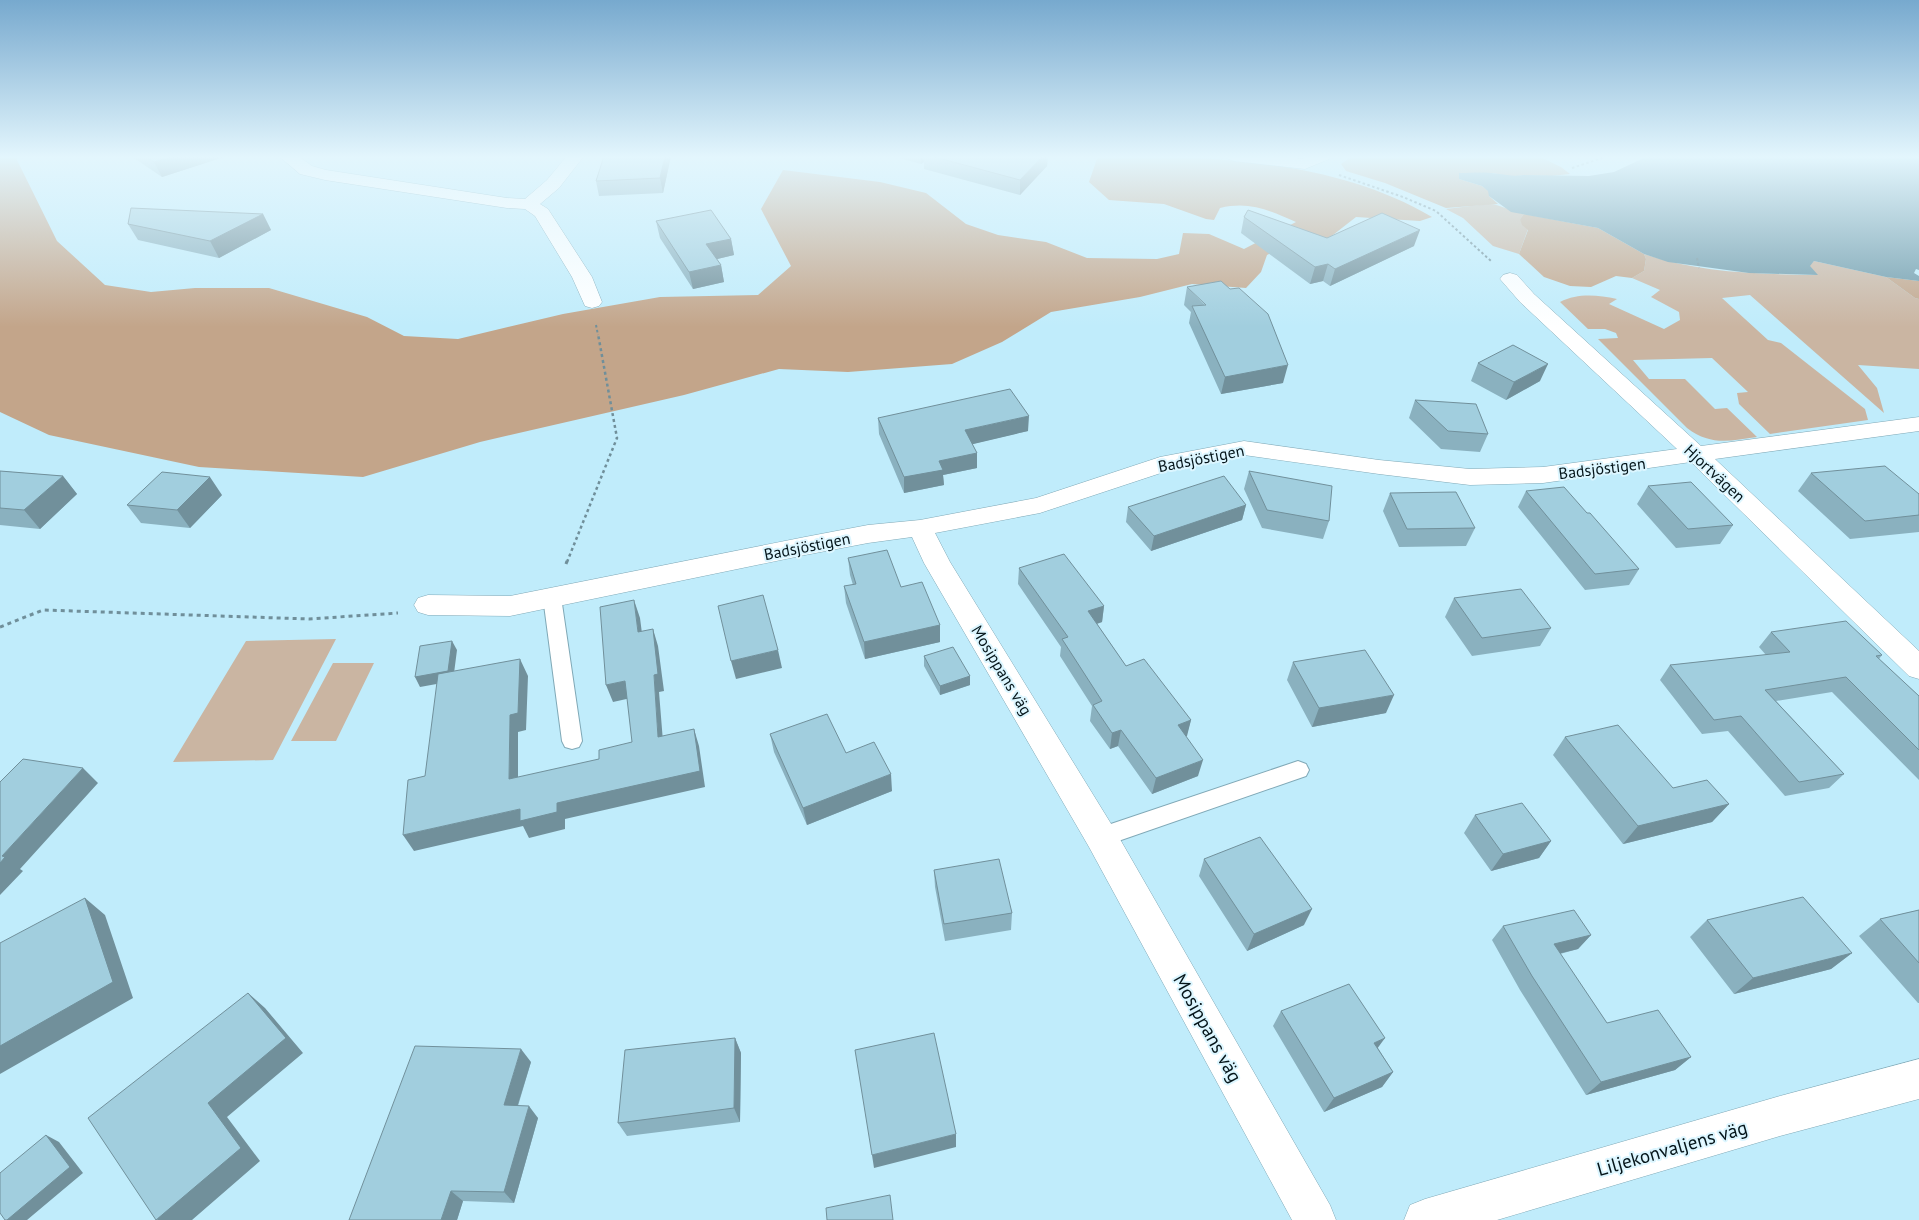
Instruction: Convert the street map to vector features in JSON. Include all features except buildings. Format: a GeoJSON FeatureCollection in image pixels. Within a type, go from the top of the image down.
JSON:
{"type":"FeatureCollection","features":[{"type":"Feature","properties":{"kind":"street"},"geometry":{"type":"LineString","coordinates":[[542,213],[582,277],[592,302]]}},
{"type":"Feature","properties":{"kind":"street","name":"Hjortvägen"},"geometry":{"type":"LineString","coordinates":[[1510,279],[1526,298],[1697,455],[1919,668]]}},
{"type":"Feature","properties":{"kind":"street","name":"Badsjöstigen"},"geometry":{"type":"LineString","coordinates":[[428,605],[510,606],[805,546],[868,534],[920,528],[1040,505],[1168,462],[1244,448],[1379,467],[1470,477],[1543,475],[1919,424]]}},
{"type":"Feature","properties":{"kind":"street","name":"Mosippans väg"},"geometry":{"type":"LineString","coordinates":[[920,528],[937,563],[1101,837],[1315,1220]]}},
{"type":"Feature","properties":{"kind":"street","name":"Liljekonvaljens väg"},"geometry":{"type":"LineString","coordinates":[[1425,1220],[1780,1116],[1919,1079]]}},
{"type":"Feature","properties":{"kind":"lane"},"geometry":{"type":"LineString","coordinates":[[552,597],[572,741]]}},
{"type":"Feature","properties":{"kind":"lane"},"geometry":{"type":"LineString","coordinates":[[1101,837],[1298,770]]}},
{"type":"Feature","properties":{"kind":"path"},"geometry":{"type":"LineString","coordinates":[[1438,213],[1510,279]]}},
{"type":"Feature","properties":{"kind":"path"},"geometry":{"type":"LineString","coordinates":[[1697,258],[1699,268]]}},
{"type":"Feature","properties":{"kind":"path"},"geometry":{"type":"LineString","coordinates":[[552,597],[617,438],[592,302]]}},
{"type":"Feature","properties":{"kind":"path"},"geometry":{"type":"LineString","coordinates":[[0,627],[43,610],[309,619],[406,612],[428,605]]}},
{"type":"Feature","properties":{"kind":"shaded area"},"geometry":{"type":"Polygon","coordinates":[[[0,213],[43,213],[57,241],[105,285],[151,292],[195,288],[269,288],[367,317],[404,336],[458,339],[563,314],[660,297],[758,295],[791,266],[763,213],[952,213],[966,224],[998,235],[1046,242],[1087,258],[1157,259],[1179,254],[1183,233],[1209,234],[1244,249],[1296,222],[1275,213],[1424,213],[1432,217],[1420,221],[1356,217],[1324,242],[1283,247],[1267,255],[1261,272],[1246,288],[1192,284],[1140,297],[1051,312],[1002,342],[952,364],[848,372],[779,369],[684,395],[480,442],[363,477],[199,467],[49,435],[0,412],[0,213]]]}},
{"type":"Feature","properties":{"kind":"shaded area"},"geometry":{"type":"Polygon","coordinates":[[[1189,213],[1218,213],[1214,220],[1189,213]]]}},
{"type":"Feature","properties":{"kind":"shaded area"},"geometry":{"type":"Polygon","coordinates":[[[1453,213],[1524,214],[1520,219],[1528,229],[1519,254],[1493,246],[1463,218],[1453,213]]]}},
{"type":"Feature","properties":{"kind":"shaded area"},"geometry":{"type":"Polygon","coordinates":[[[1524,214],[1598,228],[1644,254],[1646,259],[1644,271],[1632,278],[1616,276],[1591,287],[1570,286],[1544,277],[1519,254],[1528,230],[1522,225],[1520,219],[1524,214]]]}},
{"type":"Feature","properties":{"kind":"shaded area"},"geometry":{"type":"Polygon","coordinates":[[[1644,254],[1708,269],[1773,274],[1817,275],[1809,266],[1814,261],[1886,277],[1919,299],[1919,369],[1858,365],[1877,388],[1884,413],[1750,295],[1722,298],[1768,340],[1781,343],[1865,409],[1868,420],[1770,434],[1739,404],[1737,393],[1748,392],[1712,358],[1633,360],[1649,379],[1685,379],[1715,409],[1727,408],[1757,437],[1720,441],[1704,438],[1687,428],[1598,339],[1618,338],[1616,333],[1605,329],[1588,329],[1560,302],[1581,296],[1617,299],[1609,304],[1664,329],[1680,320],[1679,312],[1651,297],[1660,290],[1632,278],[1644,271],[1646,259],[1644,254]]]}},
{"type":"Feature","properties":{"kind":"shaded area"},"geometry":{"type":"Polygon","coordinates":[[[1886,277],[1919,281],[1919,299],[1915,298],[1886,277]]]}},
{"type":"Feature","properties":{"kind":"shaded area"},"geometry":{"type":"Polygon","coordinates":[[[336,639],[273,760],[173,762],[246,641],[336,639]]]}},
{"type":"Feature","properties":{"kind":"shaded area"},"geometry":{"type":"Polygon","coordinates":[[[333,663],[374,663],[336,741],[291,741],[333,663]]]}},
{"type":"Feature","properties":{"kind":"water"},"geometry":{"type":"Polygon","coordinates":[[[1516,213],[1919,213],[1919,270],[1916,269],[1914,273],[1919,276],[1919,281],[1886,277],[1814,261],[1810,266],[1818,275],[1749,273],[1668,262],[1644,254],[1598,228],[1516,213]]]}}]}
